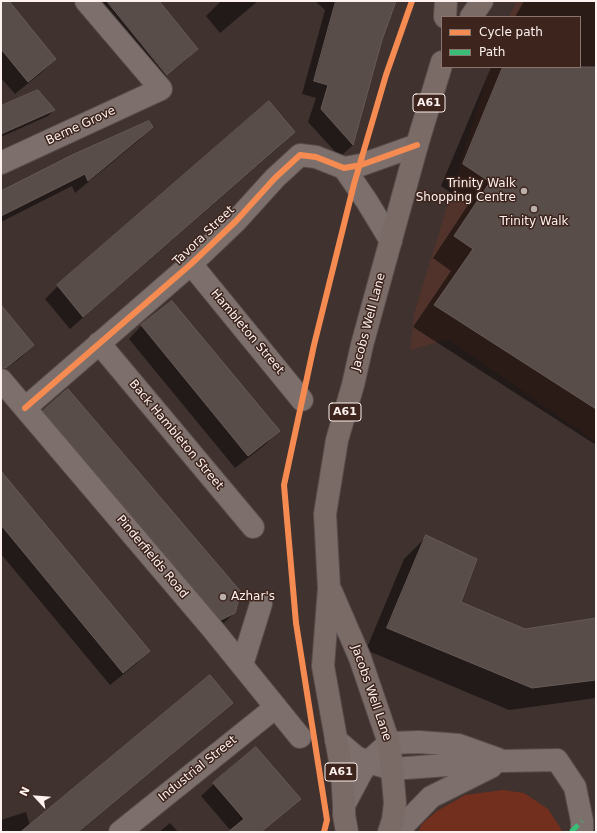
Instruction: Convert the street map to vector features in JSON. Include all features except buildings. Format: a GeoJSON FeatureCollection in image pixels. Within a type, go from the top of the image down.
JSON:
{"type":"FeatureCollection","features":[{"type":"Feature","properties":{"kind":"highway"},"geometry":{"type":"LineString","coordinates":[[445,16],[446,1]]}},
{"type":"Feature","properties":{"kind":"highway"},"geometry":{"type":"LineString","coordinates":[[472,16],[482,1]]}},
{"type":"Feature","properties":{"kind":"highway","name":"Jacobs Well Lane"},"geometry":{"type":"LineString","coordinates":[[347,832],[344,815],[342,772],[323,666],[330,588],[325,514],[337,440],[417,145],[441,65]]}},
{"type":"Feature","properties":{"kind":"highway","name":"Jacobs Well Lane"},"geometry":{"type":"LineString","coordinates":[[330,588],[360,658],[389,743],[394,803],[393,820],[389,832]]}},
{"type":"Feature","properties":{"kind":"street","name":"Berne Grove"},"geometry":{"type":"LineString","coordinates":[[1,163],[161,89],[86,1]]}},
{"type":"Feature","properties":{"kind":"street"},"geometry":{"type":"LineString","coordinates":[[391,241],[344,168],[361,164],[417,145]]}},
{"type":"Feature","properties":{"kind":"street","name":"Tavora Street"},"geometry":{"type":"LineString","coordinates":[[25,408],[191,264],[236,221],[274,178],[300,155],[316,157],[344,168]]}},
{"type":"Feature","properties":{"kind":"street","name":"Hambleton Street"},"geometry":{"type":"LineString","coordinates":[[191,264],[302,400]]}},
{"type":"Feature","properties":{"kind":"street","name":"Back Hambleton Street"},"geometry":{"type":"LineString","coordinates":[[99,343],[253,527]]}},
{"type":"Feature","properties":{"kind":"street","name":"Pinderfields Road"},"geometry":{"type":"LineString","coordinates":[[1,380],[242,665],[300,737]]}},
{"type":"Feature","properties":{"kind":"street"},"geometry":{"type":"LineString","coordinates":[[242,665],[260,604]]}},
{"type":"Feature","properties":{"kind":"street","name":"Industrial Street"},"geometry":{"type":"LineString","coordinates":[[120,832],[276,707]]}},
{"type":"Feature","properties":{"kind":"street"},"geometry":{"type":"LineString","coordinates":[[336,740],[356,758],[392,769],[503,761],[557,760],[575,787],[582,821],[582,832]]}},
{"type":"Feature","properties":{"kind":"street"},"geometry":{"type":"LineString","coordinates":[[344,804],[368,762],[389,743],[419,742],[459,745],[503,761]]}},
{"type":"Feature","properties":{"kind":"street"},"geometry":{"type":"LineString","coordinates":[[397,832],[431,797],[503,761]]}},
{"type":"Feature","properties":{"kind":"shaded area","name":"Trinity Walk Shopping Centre"},"geometry":{"type":"Polygon","coordinates":[[[517,1],[596,1],[596,442],[448,339],[410,350],[414,314],[490,68],[581,68],[581,16],[510,16],[517,1]]]}},
{"type":"Feature","properties":{"kind":"shaded area"},"geometry":{"type":"Polygon","coordinates":[[[503,790],[524,793],[548,809],[563,832],[418,832],[422,824],[437,811],[465,795],[503,790]]]}},
{"type":"Feature","properties":{"kind":"marked path"},"geometry":{"type":"LineString","coordinates":[[571,832],[582,821]]}},
{"type":"Feature","properties":{"kind":"cycle path"},"geometry":{"type":"LineString","coordinates":[[324,832],[327,820],[296,623],[284,485],[314,345],[354,184],[386,75],[412,1]]}},
{"type":"Feature","properties":{"kind":"cycle path"},"geometry":{"type":"LineString","coordinates":[[25,408],[191,264],[236,221],[275,178],[300,155],[316,157],[344,168],[361,165],[417,145]]}},
{"type":"Feature","properties":{"kind":"place","name":"Trinity Walk Shopping Centre"},"geometry":{"type":"Point","coordinates":[524,191]}},
{"type":"Feature","properties":{"kind":"place","name":"Trinity Walk"},"geometry":{"type":"Point","coordinates":[534,209]}},
{"type":"Feature","properties":{"kind":"place","name":"Azhar's"},"geometry":{"type":"Point","coordinates":[223,597]}}]}
